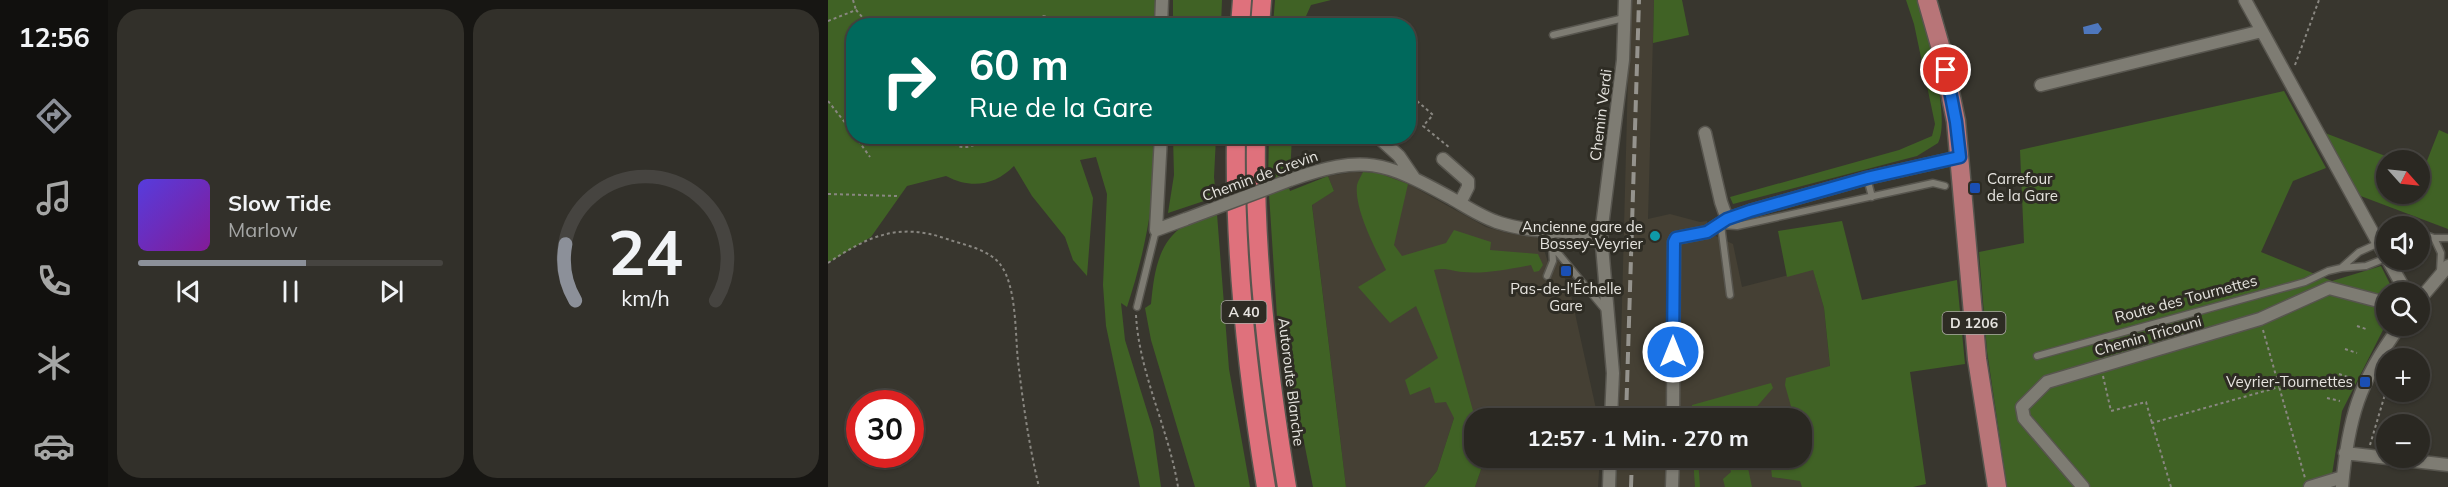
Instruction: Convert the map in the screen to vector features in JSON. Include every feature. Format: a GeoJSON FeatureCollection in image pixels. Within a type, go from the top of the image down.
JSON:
{"type":"FeatureCollection","features":[{"type":"Feature","properties":{"kind":"highway"},"geometry":{"type":"LineString","coordinates":[[1241,18],[1242,0]]}},
{"type":"Feature","properties":{"kind":"highway"},"geometry":{"type":"LineString","coordinates":[[1261,18],[1262,0]]}},
{"type":"Feature","properties":{"kind":"highway","name":"A 40"},"geometry":{"type":"LineString","coordinates":[[1236,144],[1241,284],[1247,350],[1266,487]]}},
{"type":"Feature","properties":{"kind":"highway","name":"Autoroute Blanche"},"geometry":{"type":"LineString","coordinates":[[1256,144],[1261,277],[1269,357],[1287,487]]}},
{"type":"Feature","properties":{"kind":"main road","name":"D 1206"},"geometry":{"type":"LineString","coordinates":[[1927,0],[1950,91],[1960,157],[1977,359],[1997,487]]}},
{"type":"Feature","properties":{"kind":"street"},"geometry":{"type":"LineString","coordinates":[[1161,18],[1162,0]]}},
{"type":"Feature","properties":{"kind":"street","name":"Chemin Verdi"},"geometry":{"type":"LineString","coordinates":[[1611,408],[1613,373],[1601,234],[1623,60],[1624,0]]}},
{"type":"Feature","properties":{"kind":"street"},"geometry":{"type":"LineString","coordinates":[[2245,0],[2376,228]]}},
{"type":"Feature","properties":{"kind":"street"},"geometry":{"type":"LineString","coordinates":[[2041,85],[2262,31]]}},
{"type":"Feature","properties":{"kind":"street"},"geometry":{"type":"LineString","coordinates":[[1705,133],[1724,222]]}},
{"type":"Feature","properties":{"kind":"street"},"geometry":{"type":"LineString","coordinates":[[1156,230],[1161,144]]}},
{"type":"Feature","properties":{"kind":"street"},"geometry":{"type":"LineString","coordinates":[[1386,144],[1399,156],[1415,179]]}},
{"type":"Feature","properties":{"kind":"street"},"geometry":{"type":"LineString","coordinates":[[1673,408],[1674,242],[1681,236],[1707,232],[1724,222],[1867,178],[1960,157]]}},
{"type":"Feature","properties":{"kind":"street"},"geometry":{"type":"LineString","coordinates":[[1445,161],[1468,181],[1468,187],[1460,204]]}},
{"type":"Feature","properties":{"kind":"street","name":"Chemin de Crevin"},"geometry":{"type":"LineString","coordinates":[[1156,230],[1326,168],[1360,164],[1393,169],[1500,223],[1601,234]]}},
{"type":"Feature","properties":{"kind":"street"},"geometry":{"type":"LineString","coordinates":[[2430,286],[2444,269]]}},
{"type":"Feature","properties":{"kind":"street","name":"Chemin Tricouni"},"geometry":{"type":"LineString","coordinates":[[2083,487],[2024,418],[2022,407],[2047,382],[2260,320],[2329,288],[2376,300]]}},
{"type":"Feature","properties":{"kind":"street"},"geometry":{"type":"LineString","coordinates":[[2308,487],[2342,482],[2349,426],[2358,399],[2377,361],[2393,336]]}},
{"type":"Feature","properties":{"kind":"street"},"geometry":{"type":"LineString","coordinates":[[2345,453],[2448,465]]}},
{"type":"Feature","properties":{"kind":"street"},"geometry":{"type":"LineString","coordinates":[[1610,468],[1610,487]]}},
{"type":"Feature","properties":{"kind":"street"},"geometry":{"type":"LineString","coordinates":[[1672,468],[1672,487]]}},
{"type":"Feature","properties":{"kind":"lane"},"geometry":{"type":"LineString","coordinates":[[1553,35],[1624,18]]}},
{"type":"Feature","properties":{"kind":"lane"},"geometry":{"type":"LineString","coordinates":[[1867,178],[1872,197]]}},
{"type":"Feature","properties":{"kind":"lane"},"geometry":{"type":"LineString","coordinates":[[1730,295],[1724,222],[1737,226],[1933,183],[1945,186]]}},
{"type":"Feature","properties":{"kind":"lane"},"geometry":{"type":"LineString","coordinates":[[1137,307],[1156,230]]}},
{"type":"Feature","properties":{"kind":"lane"},"geometry":{"type":"LineString","coordinates":[[1547,276],[1553,261],[1550,230]]}},
{"type":"Feature","properties":{"kind":"lane"},"geometry":{"type":"LineString","coordinates":[[2430,237],[2448,238]]}},
{"type":"Feature","properties":{"kind":"lane"},"geometry":{"type":"LineString","coordinates":[[2434,238],[2444,269]]}},
{"type":"Feature","properties":{"kind":"lane","name":"Route des Tournettes"},"geometry":{"type":"LineString","coordinates":[[2341,267],[2376,240]]}},
{"type":"Feature","properties":{"kind":"lane"},"geometry":{"type":"LineString","coordinates":[[1553,247],[1608,314]]}},
{"type":"Feature","properties":{"kind":"lane","name":"Route des Tournettes"},"geometry":{"type":"LineString","coordinates":[[2037,356],[2305,282],[2341,267],[2366,266],[2376,262]]}},
{"type":"Feature","properties":{"kind":"path"},"geometry":{"type":"LineString","coordinates":[[852,0],[856,10],[863,18]]}},
{"type":"Feature","properties":{"kind":"path"},"geometry":{"type":"LineString","coordinates":[[2288,76],[2291,74],[2319,0]]}},
{"type":"Feature","properties":{"kind":"path"},"geometry":{"type":"LineString","coordinates":[[828,21],[856,10]]}},
{"type":"Feature","properties":{"kind":"path"},"geometry":{"type":"LineString","coordinates":[[828,100],[846,124]]}},
{"type":"Feature","properties":{"kind":"path"},"geometry":{"type":"LineString","coordinates":[[1416,100],[1433,115],[1423,126],[1454,151],[1445,161]]}},
{"type":"Feature","properties":{"kind":"path"},"geometry":{"type":"LineString","coordinates":[[861,144],[870,157]]}},
{"type":"Feature","properties":{"kind":"path"},"geometry":{"type":"LineString","coordinates":[[953,144],[957,148],[965,149],[975,144]]}},
{"type":"Feature","properties":{"kind":"path"},"geometry":{"type":"LineString","coordinates":[[828,194],[897,196]]}},
{"type":"Feature","properties":{"kind":"path"},"geometry":{"type":"LineString","coordinates":[[828,263],[864,240],[894,231],[936,235],[986,253],[999,262],[1005,271],[1012,302],[1025,417],[1039,487]]}},
{"type":"Feature","properties":{"kind":"path"},"geometry":{"type":"LineString","coordinates":[[1137,307],[1136,319],[1143,355],[1174,460],[1178,487]]}},
{"type":"Feature","properties":{"kind":"path"},"geometry":{"type":"LineString","coordinates":[[2260,320],[2308,487]]}},
{"type":"Feature","properties":{"kind":"path"},"geometry":{"type":"LineString","coordinates":[[2357,326],[2366,329]]}},
{"type":"Feature","properties":{"kind":"path"},"geometry":{"type":"LineString","coordinates":[[2345,350],[2357,353]]}},
{"type":"Feature","properties":{"kind":"path"},"geometry":{"type":"LineString","coordinates":[[2100,365],[2112,411],[2146,402],[2171,487]]}},
{"type":"Feature","properties":{"kind":"path"},"geometry":{"type":"LineString","coordinates":[[2339,374],[2348,377]]}},
{"type":"Feature","properties":{"kind":"path"},"geometry":{"type":"LineString","coordinates":[[2152,423],[2279,387]]}},
{"type":"Feature","properties":{"kind":"path"},"geometry":{"type":"LineString","coordinates":[[2327,398],[2340,401]]}},
{"type":"Feature","properties":{"kind":"path"},"geometry":{"type":"LineString","coordinates":[[2367,456],[2383,402]]}},
{"type":"Feature","properties":{"kind":"shaded area"},"geometry":{"type":"Polygon","coordinates":[[[1630,0],[1654,0],[1648,219],[1670,214],[1700,222],[1707,221],[1707,232],[1733,244],[1742,287],[1813,269],[1824,308],[1830,367],[1811,373],[1827,487],[1616,487],[1617,468],[1812,468],[1812,408],[1619,408],[1630,0]]]}},
{"type":"Feature","properties":{"kind":"shaded area"},"geometry":{"type":"Polygon","coordinates":[[[1354,172],[1389,176],[1403,181],[1486,227],[1540,238],[1548,262],[1559,261],[1569,286],[1596,408],[1464,408],[1464,418],[1454,418],[1437,471],[1424,487],[1346,487],[1312,204],[1334,191],[1328,176],[1354,172]]]}},
{"type":"Feature","properties":{"kind":"shaded area"},"geometry":{"type":"Polygon","coordinates":[[[1482,468],[1599,468],[1598,487],[1475,487],[1482,468]]]}},
{"type":"Feature","properties":{"kind":"green space"},"geometry":{"type":"Polygon","coordinates":[[[828,0],[1156,0],[1156,18],[846,18],[846,144],[1154,144],[1152,202],[1144,244],[1127,307],[1121,303],[1125,340],[1153,430],[1161,487],[1140,487],[1106,326],[1103,285],[1107,194],[1096,157],[1080,160],[1093,198],[1087,276],[1073,260],[1065,237],[1032,196],[1014,166],[998,178],[982,183],[964,183],[946,176],[907,186],[871,237],[828,263],[828,0]]]}},
{"type":"Feature","properties":{"kind":"green space"},"geometry":{"type":"Polygon","coordinates":[[[1173,0],[1222,0],[1221,18],[1173,18],[1173,0]]]}},
{"type":"Feature","properties":{"kind":"green space"},"geometry":{"type":"Polygon","coordinates":[[[1275,0],[1331,0],[1311,5],[1305,18],[1274,18],[1275,0]]]}},
{"type":"Feature","properties":{"kind":"green space"},"geometry":{"type":"Polygon","coordinates":[[[1654,0],[1682,0],[1689,35],[1653,43],[1654,0]]]}},
{"type":"Feature","properties":{"kind":"green space"},"geometry":{"type":"Polygon","coordinates":[[[1906,0],[1917,0],[1936,73],[1942,114],[1938,143],[1917,156],[1733,204],[1730,197],[1899,150],[1932,136],[1935,124],[1914,24],[1906,0]]]}},
{"type":"Feature","properties":{"kind":"green space"},"geometry":{"type":"Polygon","coordinates":[[[2284,91],[2326,168],[2293,181],[2261,252],[2332,281],[2376,268],[2376,270],[2383,270],[2389,282],[2376,282],[2376,336],[2380,336],[2342,411],[2330,487],[2007,487],[1987,351],[1979,252],[2024,243],[2020,150],[2284,91]]]}},
{"type":"Feature","properties":{"kind":"green space"},"geometry":{"type":"Polygon","coordinates":[[[2439,130],[2448,134],[2448,229],[2430,222],[2430,216],[2414,216],[2382,204],[2430,204],[2430,153],[2439,130]]]}},
{"type":"Feature","properties":{"kind":"green space"},"geometry":{"type":"Polygon","coordinates":[[[2325,133],[2376,152],[2376,202],[2358,195],[2325,133]]]}},
{"type":"Feature","properties":{"kind":"green space"},"geometry":{"type":"Polygon","coordinates":[[[1173,144],[1216,144],[1214,177],[1216,197],[1168,213],[1174,175],[1173,144]]]}},
{"type":"Feature","properties":{"kind":"green space"},"geometry":{"type":"Polygon","coordinates":[[[1269,144],[1292,144],[1290,174],[1268,182],[1269,144]]]}},
{"type":"Feature","properties":{"kind":"green space"},"geometry":{"type":"Polygon","coordinates":[[[1363,172],[1378,173],[1408,184],[1394,245],[1402,256],[1446,243],[1454,230],[1491,242],[1490,250],[1538,254],[1543,265],[1539,271],[1534,272],[1531,265],[1480,272],[1434,270],[1472,408],[1464,408],[1464,468],[1482,468],[1475,487],[1424,487],[1437,471],[1454,418],[1446,402],[1435,403],[1430,387],[1410,395],[1405,380],[1438,358],[1416,306],[1390,323],[1358,287],[1386,270],[1362,217],[1357,185],[1363,172]]]}},
{"type":"Feature","properties":{"kind":"green space"},"geometry":{"type":"Polygon","coordinates":[[[1328,176],[1334,191],[1312,205],[1346,487],[1313,487],[1300,422],[1282,357],[1277,317],[1269,194],[1289,188],[1290,191],[1328,176]]]}},
{"type":"Feature","properties":{"kind":"green space"},"geometry":{"type":"Polygon","coordinates":[[[1217,214],[1229,369],[1250,487],[1195,487],[1151,340],[1145,308],[1151,304],[1156,271],[1168,240],[1185,225],[1217,214]]]}},
{"type":"Feature","properties":{"kind":"green space"},"geometry":{"type":"Polygon","coordinates":[[[1842,221],[1862,300],[1957,280],[1965,364],[1910,372],[1926,484],[1913,487],[1802,487],[1800,481],[1772,477],[1771,468],[1812,468],[1812,408],[1791,408],[1785,385],[1786,378],[1830,366],[1824,308],[1813,270],[1787,277],[1778,231],[1842,221]]]}},
{"type":"Feature","properties":{"kind":"green space"},"geometry":{"type":"Polygon","coordinates":[[[1771,383],[1773,388],[1756,408],[1692,408],[1692,405],[1771,383]]]}},
{"type":"Feature","properties":{"kind":"green space"},"geometry":{"type":"Polygon","coordinates":[[[1694,468],[1699,468],[1700,487],[1695,487],[1694,468]]]}},
{"type":"Feature","properties":{"kind":"green space"},"geometry":{"type":"Polygon","coordinates":[[[1730,468],[1748,468],[1752,487],[1725,487],[1723,479],[1731,472],[1730,468]]]}},
{"type":"Feature","properties":{"kind":"water"},"geometry":{"type":"Polygon","coordinates":[[[2098,23],[2102,29],[2098,34],[2084,34],[2083,27],[2098,23]]]}},
{"type":"Feature","properties":{"kind":"railway"},"geometry":{"type":"LineString","coordinates":[[1626,408],[1639,0]]}},
{"type":"Feature","properties":{"kind":"railway"},"geometry":{"type":"LineString","coordinates":[[1631,487],[1632,468]]}},
{"type":"Feature","properties":{"kind":"place","name":"Carrefour de la Gare"},"geometry":{"type":"Point","coordinates":[1975,188]}},
{"type":"Feature","properties":{"kind":"place","name":"Ancienne gare de Bossey-Veyrier"},"geometry":{"type":"Point","coordinates":[1655,236]}},
{"type":"Feature","properties":{"kind":"place","name":"Pas-de-l'Échelle Gare"},"geometry":{"type":"Point","coordinates":[1566,271]}},
{"type":"Feature","properties":{"kind":"place","name":"Veyrier-Tournettes"},"geometry":{"type":"Point","coordinates":[2365,382]}},
{"type":"Feature","properties":{"kind":"route"},"geometry":{"type":"LineString","coordinates":[[1673,352],[1674,242],[1676,238],[1707,232],[1735,215],[1867,178],[1960,157],[1946,70]]}}]}
